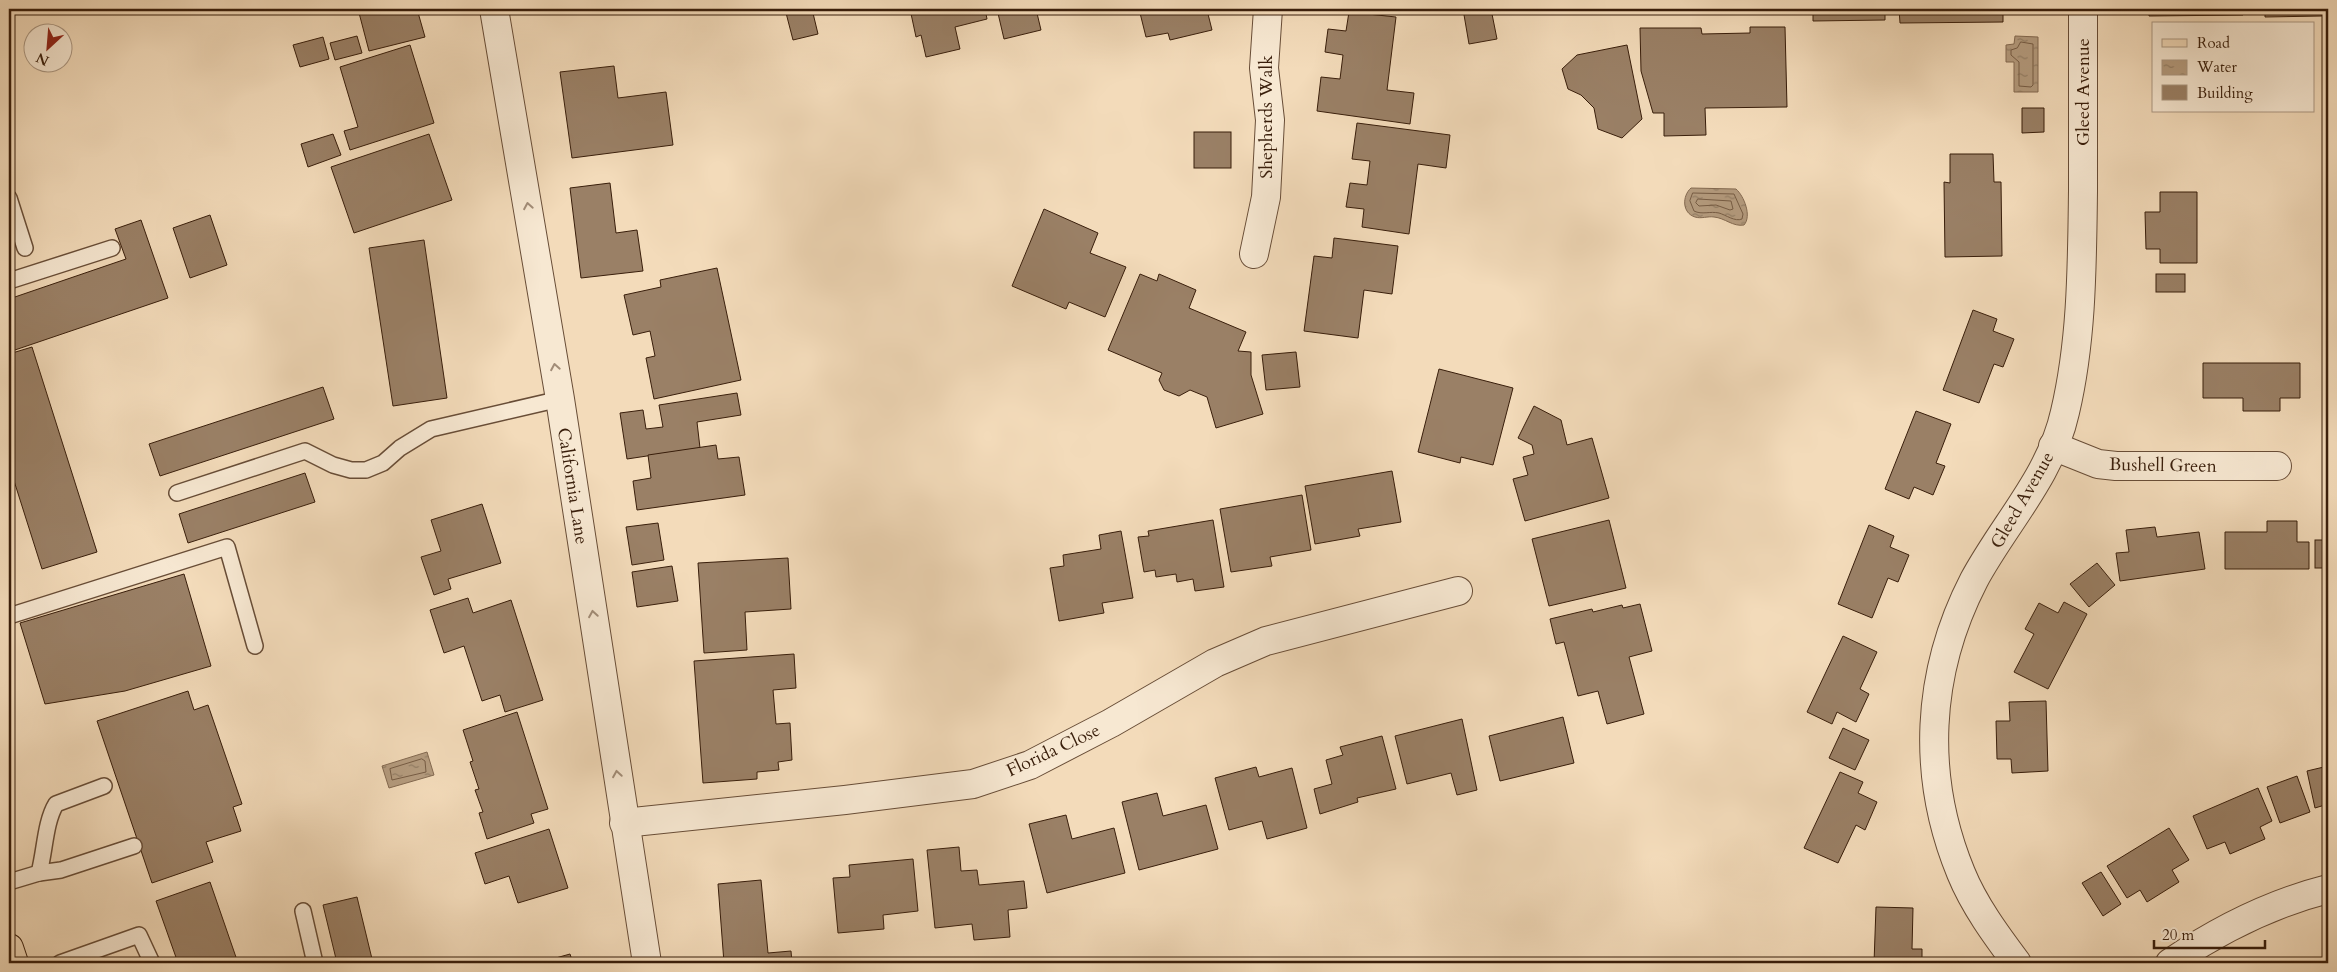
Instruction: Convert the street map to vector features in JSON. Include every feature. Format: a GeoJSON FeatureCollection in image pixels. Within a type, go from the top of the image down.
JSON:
{"type":"FeatureCollection","features":[{"type":"Feature","properties":{"kind":"street","name":"California Lane"},"geometry":{"type":"LineString","coordinates":[[494,9],[560,398],[647,963]]}},
{"type":"Feature","properties":{"kind":"street","name":"Shepherds Walk"},"geometry":{"type":"LineString","coordinates":[[1254,254],[1266,197],[1270,120],[1264,68],[1268,9]]}},
{"type":"Feature","properties":{"kind":"street","name":"Gleed Avenue"},"geometry":{"type":"LineString","coordinates":[[2016,963],[1985,918],[1962,875],[1946,830],[1936,771],[1934,743],[1935,699],[1944,656],[1974,580],[2034,487],[2053,446],[2064,415],[2079,328],[2082,244],[2083,9]]}},
{"type":"Feature","properties":{"kind":"street","name":"Bushell Green"},"geometry":{"type":"LineString","coordinates":[[2053,446],[2098,464],[2116,466],[2277,466]]}},
{"type":"Feature","properties":{"kind":"street","name":"Florida Close"},"geometry":{"type":"LineString","coordinates":[[624,822],[845,800],[973,784],[1030,765],[1111,723],[1215,663],[1266,641],[1458,591]]}},
{"type":"Feature","properties":{"kind":"street"},"geometry":{"type":"LineString","coordinates":[[2170,963],[2247,919],[2308,894],[2328,889]]}},
{"type":"Feature","properties":{"kind":"lane"},"geometry":{"type":"LineString","coordinates":[[9,198],[25,248]]}},
{"type":"Feature","properties":{"kind":"lane"},"geometry":{"type":"LineString","coordinates":[[9,281],[112,248]]}},
{"type":"Feature","properties":{"kind":"lane"},"geometry":{"type":"LineString","coordinates":[[177,493],[305,451],[333,465],[351,470],[366,470],[383,463],[400,448],[430,429],[560,398]]}},
{"type":"Feature","properties":{"kind":"lane"},"geometry":{"type":"LineString","coordinates":[[9,616],[227,547],[255,646]]}},
{"type":"Feature","properties":{"kind":"lane"},"geometry":{"type":"LineString","coordinates":[[39,872],[46,843],[49,816],[56,804],[104,786]]}},
{"type":"Feature","properties":{"kind":"lane"},"geometry":{"type":"LineString","coordinates":[[9,882],[39,872],[61,870],[134,846]]}},
{"type":"Feature","properties":{"kind":"lane"},"geometry":{"type":"LineString","coordinates":[[303,911],[315,963]]}},
{"type":"Feature","properties":{"kind":"lane"},"geometry":{"type":"LineString","coordinates":[[60,963],[139,936],[152,963]]}},
{"type":"Feature","properties":{"kind":"water"},"geometry":{"type":"Polygon","coordinates":[[[2015,36],[2038,37],[2038,92],[2014,92],[2014,62],[2006,62],[2006,45],[2014,44],[2015,36]]]}},
{"type":"Feature","properties":{"kind":"water"},"geometry":{"type":"Polygon","coordinates":[[[1691,188],[1736,189],[1742,196],[1746,206],[1747,217],[1744,225],[1736,225],[1718,218],[1697,218],[1691,215],[1686,208],[1685,200],[1691,188]]]}},
{"type":"Feature","properties":{"kind":"water"},"geometry":{"type":"Polygon","coordinates":[[[427,752],[434,775],[389,788],[382,766],[427,752]]]}},
{"type":"Feature","properties":{"kind":"building"},"geometry":{"type":"Polygon","coordinates":[[[358,9],[417,9],[425,37],[369,51],[358,9]]]}},
{"type":"Feature","properties":{"kind":"building"},"geometry":{"type":"Polygon","coordinates":[[[785,9],[812,9],[818,34],[793,40],[785,9]]]}},
{"type":"Feature","properties":{"kind":"building"},"geometry":{"type":"Polygon","coordinates":[[[910,9],[985,9],[987,19],[955,27],[960,49],[926,57],[921,35],[916,37],[910,9]]]}},
{"type":"Feature","properties":{"kind":"building"},"geometry":{"type":"Polygon","coordinates":[[[997,9],[1036,9],[1041,30],[1004,39],[997,9]]]}},
{"type":"Feature","properties":{"kind":"building"},"geometry":{"type":"Polygon","coordinates":[[[1139,9],[1213,9],[1207,10],[1212,30],[1170,40],[1168,33],[1146,37],[1139,9]]]}},
{"type":"Feature","properties":{"kind":"building"},"geometry":{"type":"Polygon","coordinates":[[[1463,9],[1491,9],[1497,39],[1469,44],[1463,9]]]}},
{"type":"Feature","properties":{"kind":"building"},"geometry":{"type":"Polygon","coordinates":[[[1813,9],[1885,9],[1885,20],[1813,21],[1813,9]]]}},
{"type":"Feature","properties":{"kind":"building"},"geometry":{"type":"Polygon","coordinates":[[[1899,9],[2003,9],[2003,22],[1900,23],[1899,9]]]}},
{"type":"Feature","properties":{"kind":"building"},"geometry":{"type":"Polygon","coordinates":[[[2149,9],[2243,9],[2243,15],[2149,16],[2149,9]]]}},
{"type":"Feature","properties":{"kind":"building"},"geometry":{"type":"Polygon","coordinates":[[[2265,9],[2322,9],[2322,16],[2265,17],[2265,9]]]}},
{"type":"Feature","properties":{"kind":"building"},"geometry":{"type":"Polygon","coordinates":[[[1349,12],[1396,17],[1387,90],[1414,93],[1410,124],[1317,111],[1321,77],[1340,79],[1343,55],[1325,52],[1328,29],[1346,31],[1349,12]]]}},
{"type":"Feature","properties":{"kind":"building"},"geometry":{"type":"Polygon","coordinates":[[[1750,27],[1785,27],[1787,107],[1705,108],[1706,135],[1664,136],[1664,113],[1653,113],[1641,71],[1640,28],[1701,28],[1702,34],[1750,33],[1750,27]]]}},
{"type":"Feature","properties":{"kind":"building"},"geometry":{"type":"Polygon","coordinates":[[[357,36],[362,53],[335,60],[330,43],[357,36]]]}},
{"type":"Feature","properties":{"kind":"building"},"geometry":{"type":"Polygon","coordinates":[[[323,37],[329,59],[300,67],[293,45],[323,37]]]}},
{"type":"Feature","properties":{"kind":"building"},"geometry":{"type":"Polygon","coordinates":[[[410,45],[434,123],[350,150],[344,131],[358,127],[340,67],[410,45]]]}},
{"type":"Feature","properties":{"kind":"building"},"geometry":{"type":"Polygon","coordinates":[[[1627,45],[1642,119],[1622,138],[1598,129],[1594,108],[1581,95],[1568,89],[1562,69],[1577,55],[1627,45]]]}},
{"type":"Feature","properties":{"kind":"building"},"geometry":{"type":"Polygon","coordinates":[[[614,66],[618,98],[666,92],[673,145],[572,158],[560,72],[614,66]]]}},
{"type":"Feature","properties":{"kind":"building"},"geometry":{"type":"Polygon","coordinates":[[[2022,108],[2044,108],[2044,132],[2022,133],[2022,108]]]}},
{"type":"Feature","properties":{"kind":"building"},"geometry":{"type":"Polygon","coordinates":[[[1357,123],[1450,135],[1446,168],[1418,164],[1409,234],[1362,227],[1364,209],[1346,207],[1350,183],[1367,185],[1370,161],[1352,159],[1357,123]]]}},
{"type":"Feature","properties":{"kind":"building"},"geometry":{"type":"Polygon","coordinates":[[[1194,132],[1231,132],[1231,168],[1194,168],[1194,132]]]}},
{"type":"Feature","properties":{"kind":"building"},"geometry":{"type":"Polygon","coordinates":[[[333,134],[341,155],[308,167],[301,144],[333,134]]]}},
{"type":"Feature","properties":{"kind":"building"},"geometry":{"type":"Polygon","coordinates":[[[429,134],[452,200],[354,233],[331,167],[429,134]]]}},
{"type":"Feature","properties":{"kind":"building"},"geometry":{"type":"Polygon","coordinates":[[[1950,154],[1993,154],[1994,182],[2001,182],[2002,256],[1945,257],[1944,182],[1950,183],[1950,154]]]}},
{"type":"Feature","properties":{"kind":"building"},"geometry":{"type":"Polygon","coordinates":[[[610,183],[616,233],[637,230],[643,271],[581,278],[570,188],[610,183]]]}},
{"type":"Feature","properties":{"kind":"building"},"geometry":{"type":"Polygon","coordinates":[[[2160,192],[2197,192],[2197,263],[2160,263],[2160,249],[2146,249],[2145,212],[2160,212],[2160,192]]]}},
{"type":"Feature","properties":{"kind":"building"},"geometry":{"type":"Polygon","coordinates":[[[1044,209],[1098,233],[1090,253],[1126,267],[1105,317],[1069,302],[1066,309],[1012,286],[1044,209]]]}},
{"type":"Feature","properties":{"kind":"building"},"geometry":{"type":"Polygon","coordinates":[[[210,215],[227,265],[190,278],[173,228],[210,215]]]}},
{"type":"Feature","properties":{"kind":"building"},"geometry":{"type":"Polygon","coordinates":[[[141,220],[168,298],[9,352],[9,299],[126,259],[115,229],[141,220]]]}},
{"type":"Feature","properties":{"kind":"building"},"geometry":{"type":"Polygon","coordinates":[[[1334,238],[1398,246],[1392,294],[1364,290],[1358,338],[1304,331],[1314,256],[1332,258],[1334,238]]]}},
{"type":"Feature","properties":{"kind":"building"},"geometry":{"type":"Polygon","coordinates":[[[424,240],[447,398],[393,406],[369,248],[424,240]]]}},
{"type":"Feature","properties":{"kind":"building"},"geometry":{"type":"Polygon","coordinates":[[[717,268],[741,380],[654,399],[646,358],[655,356],[650,331],[633,335],[624,295],[661,287],[660,280],[717,268]]]}},
{"type":"Feature","properties":{"kind":"building"},"geometry":{"type":"Polygon","coordinates":[[[1140,274],[1157,281],[1159,274],[1196,290],[1189,308],[1246,332],[1238,351],[1251,352],[1251,375],[1263,414],[1216,428],[1207,397],[1190,390],[1179,396],[1164,390],[1159,380],[1162,373],[1108,350],[1140,274]]]}},
{"type":"Feature","properties":{"kind":"building"},"geometry":{"type":"Polygon","coordinates":[[[2156,274],[2185,274],[2185,292],[2156,292],[2156,274]]]}},
{"type":"Feature","properties":{"kind":"building"},"geometry":{"type":"Polygon","coordinates":[[[1973,310],[1997,319],[1993,331],[2014,339],[2003,367],[1994,364],[1979,403],[1943,390],[1973,310]]]}},
{"type":"Feature","properties":{"kind":"building"},"geometry":{"type":"Polygon","coordinates":[[[32,347],[97,552],[42,569],[9,465],[9,354],[32,347]]]}},
{"type":"Feature","properties":{"kind":"building"},"geometry":{"type":"Polygon","coordinates":[[[1296,352],[1300,387],[1266,390],[1262,355],[1296,352]]]}},
{"type":"Feature","properties":{"kind":"building"},"geometry":{"type":"Polygon","coordinates":[[[2203,363],[2300,363],[2300,398],[2280,398],[2280,411],[2243,411],[2243,398],[2203,398],[2203,363]]]}},
{"type":"Feature","properties":{"kind":"building"},"geometry":{"type":"Polygon","coordinates":[[[1439,369],[1513,388],[1493,465],[1461,457],[1460,463],[1418,452],[1439,369]]]}},
{"type":"Feature","properties":{"kind":"building"},"geometry":{"type":"Polygon","coordinates":[[[323,387],[334,419],[160,476],[149,444],[323,387]]]}},
{"type":"Feature","properties":{"kind":"building"},"geometry":{"type":"Polygon","coordinates":[[[737,393],[741,415],[697,422],[700,448],[627,459],[620,413],[643,410],[646,429],[663,427],[659,405],[737,393]]]}},
{"type":"Feature","properties":{"kind":"building"},"geometry":{"type":"Polygon","coordinates":[[[1534,406],[1561,420],[1567,445],[1592,438],[1609,498],[1525,521],[1513,479],[1528,475],[1523,457],[1534,454],[1532,445],[1518,438],[1534,406]]]}},
{"type":"Feature","properties":{"kind":"building"},"geometry":{"type":"Polygon","coordinates":[[[1916,411],[1951,424],[1936,463],[1945,466],[1933,495],[1914,487],[1909,499],[1885,489],[1916,411]]]}},
{"type":"Feature","properties":{"kind":"building"},"geometry":{"type":"Polygon","coordinates":[[[716,445],[718,459],[739,457],[745,495],[637,510],[633,481],[651,478],[648,455],[716,445]]]}},
{"type":"Feature","properties":{"kind":"building"},"geometry":{"type":"Polygon","coordinates":[[[1392,471],[1401,522],[1358,529],[1360,536],[1315,544],[1305,486],[1392,471]]]}},
{"type":"Feature","properties":{"kind":"building"},"geometry":{"type":"Polygon","coordinates":[[[305,473],[315,502],[188,543],[179,514],[305,473]]]}},
{"type":"Feature","properties":{"kind":"building"},"geometry":{"type":"Polygon","coordinates":[[[1302,495],[1311,550],[1270,557],[1272,566],[1231,572],[1220,509],[1302,495]]]}},
{"type":"Feature","properties":{"kind":"building"},"geometry":{"type":"Polygon","coordinates":[[[482,504],[501,563],[448,579],[451,589],[434,595],[421,557],[441,551],[431,520],[482,504]]]}},
{"type":"Feature","properties":{"kind":"building"},"geometry":{"type":"Polygon","coordinates":[[[1213,520],[1224,587],[1195,591],[1193,579],[1177,582],[1176,574],[1156,577],[1155,570],[1144,572],[1138,537],[1149,536],[1148,531],[1213,520]]]}},
{"type":"Feature","properties":{"kind":"building"},"geometry":{"type":"Polygon","coordinates":[[[1609,520],[1626,588],[1549,606],[1532,539],[1609,520]]]}},
{"type":"Feature","properties":{"kind":"building"},"geometry":{"type":"Polygon","coordinates":[[[2267,521],[2297,521],[2297,542],[2309,542],[2309,569],[2225,569],[2225,532],[2267,532],[2267,521]]]}},
{"type":"Feature","properties":{"kind":"building"},"geometry":{"type":"Polygon","coordinates":[[[658,523],[664,560],[632,565],[626,527],[658,523]]]}},
{"type":"Feature","properties":{"kind":"building"},"geometry":{"type":"Polygon","coordinates":[[[1869,525],[1894,536],[1890,547],[1909,555],[1898,582],[1888,578],[1872,618],[1838,604],[1869,525]]]}},
{"type":"Feature","properties":{"kind":"building"},"geometry":{"type":"Polygon","coordinates":[[[2155,527],[2157,537],[2199,532],[2205,569],[2120,581],[2116,553],[2129,552],[2126,530],[2155,527]]]}},
{"type":"Feature","properties":{"kind":"building"},"geometry":{"type":"Polygon","coordinates":[[[1121,531],[1133,598],[1102,603],[1104,613],[1059,621],[1050,568],[1064,566],[1063,555],[1101,549],[1099,535],[1121,531]]]}},
{"type":"Feature","properties":{"kind":"building"},"geometry":{"type":"Polygon","coordinates":[[[2315,540],[2328,540],[2328,568],[2315,568],[2315,540]]]}},
{"type":"Feature","properties":{"kind":"building"},"geometry":{"type":"Polygon","coordinates":[[[788,558],[791,609],[745,612],[747,650],[704,653],[698,563],[788,558]]]}},
{"type":"Feature","properties":{"kind":"building"},"geometry":{"type":"Polygon","coordinates":[[[2097,563],[2115,585],[2089,607],[2070,584],[2097,563]]]}},
{"type":"Feature","properties":{"kind":"building"},"geometry":{"type":"Polygon","coordinates":[[[672,566],[678,601],[637,607],[632,572],[672,566]]]}},
{"type":"Feature","properties":{"kind":"building"},"geometry":{"type":"Polygon","coordinates":[[[184,574],[211,666],[125,691],[45,704],[20,623],[184,574]]]}},
{"type":"Feature","properties":{"kind":"building"},"geometry":{"type":"Polygon","coordinates":[[[468,598],[473,613],[511,600],[543,700],[505,712],[500,695],[482,701],[464,646],[444,653],[430,610],[468,598]]]}},
{"type":"Feature","properties":{"kind":"building"},"geometry":{"type":"Polygon","coordinates":[[[2064,602],[2087,614],[2048,689],[2014,672],[2034,634],[2025,629],[2039,603],[2058,613],[2064,602]]]}},
{"type":"Feature","properties":{"kind":"building"},"geometry":{"type":"Polygon","coordinates":[[[1640,604],[1652,651],[1629,657],[1644,714],[1607,724],[1598,691],[1578,696],[1564,642],[1556,644],[1550,619],[1592,609],[1593,612],[1622,605],[1623,608],[1640,604]]]}},
{"type":"Feature","properties":{"kind":"building"},"geometry":{"type":"Polygon","coordinates":[[[1843,636],[1877,652],[1860,689],[1869,694],[1856,722],[1837,712],[1832,724],[1807,712],[1843,636]]]}},
{"type":"Feature","properties":{"kind":"building"},"geometry":{"type":"Polygon","coordinates":[[[794,654],[796,688],[773,690],[776,724],[790,723],[792,760],[778,762],[779,770],[757,772],[757,779],[703,783],[694,661],[794,654]]]}},
{"type":"Feature","properties":{"kind":"building"},"geometry":{"type":"Polygon","coordinates":[[[188,691],[194,710],[208,705],[242,804],[233,807],[241,831],[206,842],[213,862],[152,883],[97,721],[188,691]]]}},
{"type":"Feature","properties":{"kind":"building"},"geometry":{"type":"Polygon","coordinates":[[[2046,701],[2048,771],[2012,773],[2011,759],[1997,759],[1996,721],[2010,721],[2009,702],[2046,701]]]}},
{"type":"Feature","properties":{"kind":"building"},"geometry":{"type":"Polygon","coordinates":[[[517,712],[548,809],[531,814],[534,823],[487,839],[479,813],[483,812],[475,790],[479,789],[470,762],[473,761],[463,730],[517,712]]]}},
{"type":"Feature","properties":{"kind":"building"},"geometry":{"type":"Polygon","coordinates":[[[1563,717],[1574,763],[1500,781],[1489,736],[1563,717]]]}},
{"type":"Feature","properties":{"kind":"building"},"geometry":{"type":"Polygon","coordinates":[[[1462,719],[1477,790],[1457,795],[1451,773],[1407,784],[1395,736],[1462,719]]]}},
{"type":"Feature","properties":{"kind":"building"},"geometry":{"type":"Polygon","coordinates":[[[1843,728],[1869,740],[1855,770],[1829,758],[1843,728]]]}},
{"type":"Feature","properties":{"kind":"building"},"geometry":{"type":"Polygon","coordinates":[[[1382,736],[1396,789],[1357,798],[1358,802],[1320,814],[1314,789],[1332,784],[1326,760],[1343,755],[1340,747],[1382,736]]]}},
{"type":"Feature","properties":{"kind":"building"},"geometry":{"type":"Polygon","coordinates":[[[2328,766],[2328,804],[2315,808],[2307,771],[2328,766]]]}},
{"type":"Feature","properties":{"kind":"building"},"geometry":{"type":"Polygon","coordinates":[[[1256,767],[1259,777],[1292,768],[1307,828],[1267,839],[1262,821],[1229,830],[1215,778],[1256,767]]]}},
{"type":"Feature","properties":{"kind":"building"},"geometry":{"type":"Polygon","coordinates":[[[1840,772],[1863,782],[1858,793],[1877,802],[1865,830],[1856,825],[1838,863],[1804,848],[1840,772]]]}},
{"type":"Feature","properties":{"kind":"building"},"geometry":{"type":"Polygon","coordinates":[[[2297,776],[2310,812],[2280,823],[2267,787],[2297,776]]]}},
{"type":"Feature","properties":{"kind":"building"},"geometry":{"type":"Polygon","coordinates":[[[2258,788],[2272,821],[2260,827],[2265,839],[2230,854],[2225,842],[2207,849],[2193,816],[2258,788]]]}},
{"type":"Feature","properties":{"kind":"building"},"geometry":{"type":"Polygon","coordinates":[[[1157,793],[1163,816],[1206,805],[1218,849],[1139,870],[1122,802],[1157,793]]]}},
{"type":"Feature","properties":{"kind":"building"},"geometry":{"type":"Polygon","coordinates":[[[1066,815],[1072,839],[1114,828],[1125,873],[1047,893],[1029,824],[1066,815]]]}},
{"type":"Feature","properties":{"kind":"building"},"geometry":{"type":"Polygon","coordinates":[[[2169,828],[2189,860],[2172,870],[2179,882],[2147,902],[2140,890],[2127,898],[2107,866],[2169,828]]]}},
{"type":"Feature","properties":{"kind":"building"},"geometry":{"type":"Polygon","coordinates":[[[549,829],[568,888],[518,903],[509,876],[485,884],[475,853],[549,829]]]}},
{"type":"Feature","properties":{"kind":"building"},"geometry":{"type":"Polygon","coordinates":[[[959,847],[961,871],[977,870],[979,885],[1024,881],[1027,908],[1008,910],[1010,937],[974,940],[972,924],[935,928],[927,850],[959,847]]]}},
{"type":"Feature","properties":{"kind":"building"},"geometry":{"type":"Polygon","coordinates":[[[913,859],[918,911],[883,915],[884,929],[838,933],[833,878],[850,877],[849,865],[913,859]]]}},
{"type":"Feature","properties":{"kind":"building"},"geometry":{"type":"Polygon","coordinates":[[[2101,872],[2121,904],[2103,916],[2082,883],[2101,872]]]}},
{"type":"Feature","properties":{"kind":"building"},"geometry":{"type":"Polygon","coordinates":[[[761,880],[768,953],[791,951],[792,963],[724,963],[718,884],[761,880]]]}},
{"type":"Feature","properties":{"kind":"building"},"geometry":{"type":"Polygon","coordinates":[[[210,882],[238,963],[178,963],[156,901],[210,882]]]}},
{"type":"Feature","properties":{"kind":"building"},"geometry":{"type":"Polygon","coordinates":[[[357,897],[373,963],[337,963],[323,905],[357,897]]]}},
{"type":"Feature","properties":{"kind":"building"},"geometry":{"type":"Polygon","coordinates":[[[1876,907],[1913,908],[1912,949],[1922,949],[1922,963],[1874,963],[1876,907]]]}},
{"type":"Feature","properties":{"kind":"building"},"geometry":{"type":"Polygon","coordinates":[[[570,954],[573,963],[538,963],[570,954]]]}}]}
